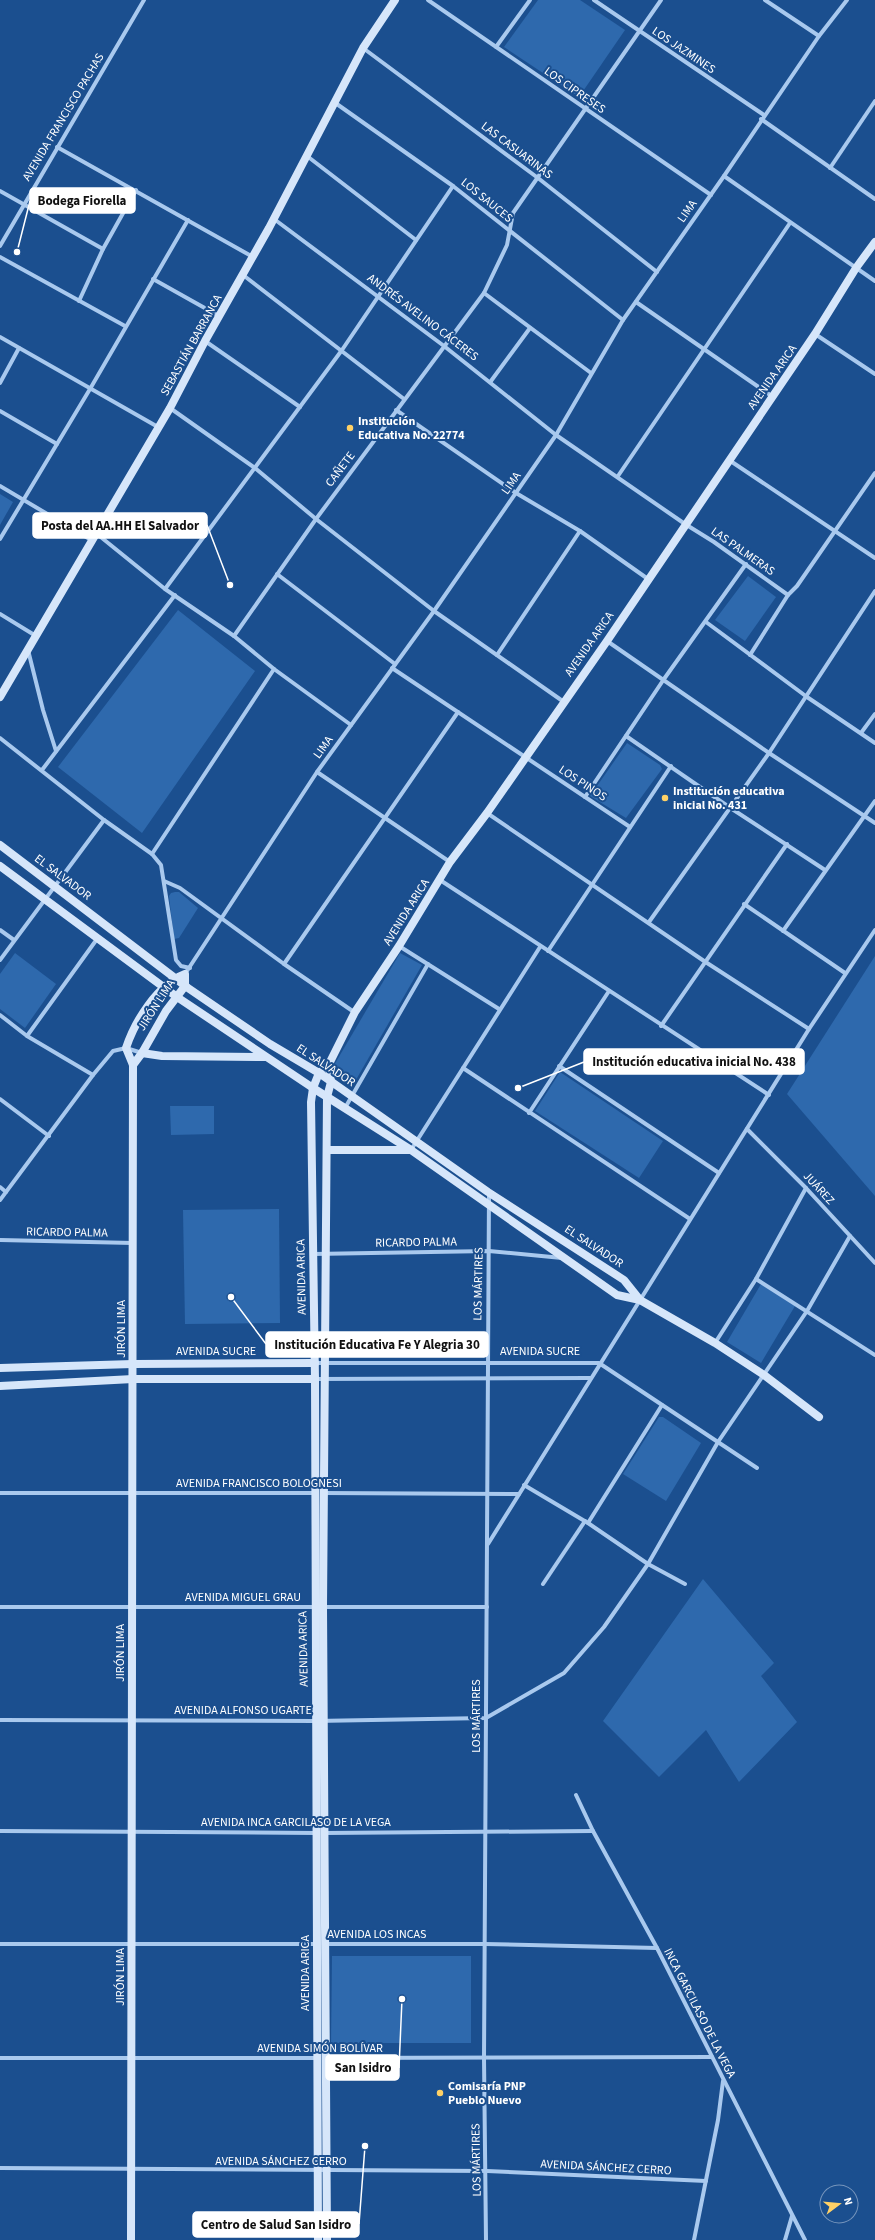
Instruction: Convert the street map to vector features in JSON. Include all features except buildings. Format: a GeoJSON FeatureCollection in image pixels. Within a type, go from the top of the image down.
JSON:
{"type":"FeatureCollection","features":[{"type":"Feature","properties":{"kind":"street","name":"AVENIDA FRANCISCO PACHAS"},"geometry":{"type":"LineString","coordinates":[[0,246],[23,204],[144,0]]}},
{"type":"Feature","properties":{"kind":"street","name":"LOS CIPRESES"},"geometry":{"type":"LineString","coordinates":[[428,0],[585,110],[711,195]]}},
{"type":"Feature","properties":{"kind":"street"},"geometry":{"type":"LineString","coordinates":[[496,47],[530,0]]}},
{"type":"Feature","properties":{"kind":"street","name":"LOS JAZMINES"},"geometry":{"type":"LineString","coordinates":[[594,0],[762,117],[830,168],[875,199]]}},
{"type":"Feature","properties":{"kind":"street","name":"CAÑETE"},"geometry":{"type":"LineString","coordinates":[[234,636],[316,519],[484,293],[507,245],[513,213],[661,0]]}},
{"type":"Feature","properties":{"kind":"street"},"geometry":{"type":"LineString","coordinates":[[765,0],[819,36]]}},
{"type":"Feature","properties":{"kind":"street","name":"LIMA"},"geometry":{"type":"LineString","coordinates":[[188,971],[317,772],[434,611],[556,435],[623,320],[711,195],[762,117],[819,36],[847,0]]}},
{"type":"Feature","properties":{"kind":"street","name":"SEBASTIÁN BARRANCA"},"geometry":{"type":"LineString","coordinates":[[0,697],[95,538],[170,408],[205,341],[274,219],[363,48],[393,1]]}},
{"type":"Feature","properties":{"kind":"street","name":"LAS CASUARINAS"},"geometry":{"type":"LineString","coordinates":[[363,48],[538,178],[657,272]]}},
{"type":"Feature","properties":{"kind":"street","name":"LOS SAUCES"},"geometry":{"type":"LineString","coordinates":[[334,102],[453,186],[623,320]]}},
{"type":"Feature","properties":{"kind":"street"},"geometry":{"type":"LineString","coordinates":[[830,168],[875,102]]}},
{"type":"Feature","properties":{"kind":"street"},"geometry":{"type":"LineString","coordinates":[[57,147],[253,257]]}},
{"type":"Feature","properties":{"kind":"street"},"geometry":{"type":"LineString","coordinates":[[306,155],[416,240]]}},
{"type":"Feature","properties":{"kind":"street"},"geometry":{"type":"LineString","coordinates":[[724,176],[875,281]]}},
{"type":"Feature","properties":{"kind":"street"},"geometry":{"type":"LineString","coordinates":[[166,589],[342,350],[453,186]]}},
{"type":"Feature","properties":{"kind":"street"},"geometry":{"type":"LineString","coordinates":[[79,301],[103,249],[136,190]]}},
{"type":"Feature","properties":{"kind":"street"},"geometry":{"type":"LineString","coordinates":[[0,191],[103,249]]}},
{"type":"Feature","properties":{"kind":"street","name":"ANDRÉS AVELINO CÁCERES"},"geometry":{"type":"LineString","coordinates":[[274,219],[378,295],[491,381],[556,435],[618,476]]}},
{"type":"Feature","properties":{"kind":"street"},"geometry":{"type":"LineString","coordinates":[[0,539],[90,389],[125,326],[188,220]]}},
{"type":"Feature","properties":{"kind":"street"},"geometry":{"type":"LineString","coordinates":[[618,476],[790,223]]}},
{"type":"Feature","properties":{"kind":"street","name":"AVENIDA ARICA"},"geometry":{"type":"LineString","coordinates":[[327,2240],[326,2058],[316,1833],[314,1607],[315,1363],[311,1102],[313,1088],[319,1073],[329,1064],[355,1012],[399,946],[450,862],[487,813],[524,757],[607,641],[728,460],[773,397],[815,334],[856,268],[875,242]]}},
{"type":"Feature","properties":{"kind":"street"},"geometry":{"type":"LineString","coordinates":[[0,257],[125,326]]}},
{"type":"Feature","properties":{"kind":"street"},"geometry":{"type":"LineString","coordinates":[[243,275],[404,399]]}},
{"type":"Feature","properties":{"kind":"street"},"geometry":{"type":"LineString","coordinates":[[153,279],[219,316]]}},
{"type":"Feature","properties":{"kind":"street"},"geometry":{"type":"LineString","coordinates":[[484,293],[591,373]]}},
{"type":"Feature","properties":{"kind":"street"},"geometry":{"type":"LineString","coordinates":[[636,302],[773,397]]}},
{"type":"Feature","properties":{"kind":"street"},"geometry":{"type":"LineString","coordinates":[[491,381],[530,328]]}},
{"type":"Feature","properties":{"kind":"street"},"geometry":{"type":"LineString","coordinates":[[815,334],[875,374]]}},
{"type":"Feature","properties":{"kind":"street"},"geometry":{"type":"LineString","coordinates":[[0,337],[158,427]]}},
{"type":"Feature","properties":{"kind":"street"},"geometry":{"type":"LineString","coordinates":[[205,341],[300,407]]}},
{"type":"Feature","properties":{"kind":"street"},"geometry":{"type":"LineString","coordinates":[[0,383],[19,348]]}},
{"type":"Feature","properties":{"kind":"street"},"geometry":{"type":"LineString","coordinates":[[170,408],[255,468],[316,519],[434,611],[564,702]]}},
{"type":"Feature","properties":{"kind":"street"},"geometry":{"type":"LineString","coordinates":[[396,410],[516,493],[580,531],[648,579]]}},
{"type":"Feature","properties":{"kind":"street"},"geometry":{"type":"LineString","coordinates":[[0,411],[57,444]]}},
{"type":"Feature","properties":{"kind":"street"},"geometry":{"type":"LineString","coordinates":[[728,460],[875,558]]}},
{"type":"Feature","properties":{"kind":"street"},"geometry":{"type":"LineString","coordinates":[[750,655],[788,595],[835,531],[875,472]]}},
{"type":"Feature","properties":{"kind":"street","name":"LAS PALMERAS"},"geometry":{"type":"LineString","coordinates":[[618,476],[685,524],[746,564],[788,595]]}},
{"type":"Feature","properties":{"kind":"street"},"geometry":{"type":"LineString","coordinates":[[0,486],[95,538],[234,636],[274,669],[351,725]]}},
{"type":"Feature","properties":{"kind":"street"},"geometry":{"type":"LineString","coordinates":[[497,655],[580,531]]}},
{"type":"Feature","properties":{"kind":"street"},"geometry":{"type":"LineString","coordinates":[[585,797],[664,679],[746,564]]}},
{"type":"Feature","properties":{"kind":"street","name":"LOS PINOS"},"geometry":{"type":"LineString","coordinates":[[277,574],[393,666],[524,757],[630,827]]}},
{"type":"Feature","properties":{"kind":"street"},"geometry":{"type":"LineString","coordinates":[[649,922],[729,807],[769,753],[875,591]]}},
{"type":"Feature","properties":{"kind":"street"},"geometry":{"type":"LineString","coordinates":[[42,770],[174,595]]}},
{"type":"Feature","properties":{"kind":"street"},"geometry":{"type":"LineString","coordinates":[[0,614],[36,636]]}},
{"type":"Feature","properties":{"kind":"street"},"geometry":{"type":"LineString","coordinates":[[706,622],[807,697],[875,743]]}},
{"type":"Feature","properties":{"kind":"street"},"geometry":{"type":"LineString","coordinates":[[607,641],[769,753],[875,823]]}},
{"type":"Feature","properties":{"kind":"street"},"geometry":{"type":"LineString","coordinates":[[28,650],[42,710],[56,751]]}},
{"type":"Feature","properties":{"kind":"street"},"geometry":{"type":"LineString","coordinates":[[152,854],[274,669]]}},
{"type":"Feature","properties":{"kind":"street"},"geometry":{"type":"LineString","coordinates":[[284,964],[458,712]]}},
{"type":"Feature","properties":{"kind":"street"},"geometry":{"type":"LineString","coordinates":[[860,733],[875,714]]}},
{"type":"Feature","properties":{"kind":"street"},"geometry":{"type":"LineString","coordinates":[[626,736],[729,807],[825,870]]}},
{"type":"Feature","properties":{"kind":"street"},"geometry":{"type":"LineString","coordinates":[[0,738],[104,820],[152,854],[161,865],[176,960],[188,971]]}},
{"type":"Feature","properties":{"kind":"street"},"geometry":{"type":"LineString","coordinates":[[548,951],[671,766]]}},
{"type":"Feature","properties":{"kind":"street"},"geometry":{"type":"LineString","coordinates":[[317,772],[450,862]]}},
{"type":"Feature","properties":{"kind":"street"},"geometry":{"type":"LineString","coordinates":[[783,931],[825,870],[866,816],[875,801]]}},
{"type":"Feature","properties":{"kind":"street"},"geometry":{"type":"LineString","coordinates":[[487,813],[649,922],[704,961],[809,1029]]}},
{"type":"Feature","properties":{"kind":"street"},"geometry":{"type":"LineString","coordinates":[[0,960],[104,820]]}},
{"type":"Feature","properties":{"kind":"street"},"geometry":{"type":"LineString","coordinates":[[661,1026],[704,961],[787,844]]}},
{"type":"Feature","properties":{"kind":"street","name":"EL SALVADOR"},"geometry":{"type":"LineString","coordinates":[[0,845],[185,986],[270,1044],[319,1073],[488,1192],[624,1280],[640,1300]]}},
{"type":"Feature","properties":{"kind":"street","name":"EL SALVADOR"},"geometry":{"type":"LineString","coordinates":[[0,866],[177,997],[313,1088],[411,1150],[568,1258],[617,1295],[640,1300],[715,1342],[764,1375],[818,1417]]}},
{"type":"Feature","properties":{"kind":"street"},"geometry":{"type":"LineString","coordinates":[[440,880],[540,947],[769,1095]]}},
{"type":"Feature","properties":{"kind":"street"},"geometry":{"type":"LineString","coordinates":[[164,881],[180,888],[284,964],[355,1012]]}},
{"type":"Feature","properties":{"kind":"street"},"geometry":{"type":"LineString","coordinates":[[744,904],[845,973]]}},
{"type":"Feature","properties":{"kind":"street"},"geometry":{"type":"LineString","coordinates":[[0,930],[14,940]]}},
{"type":"Feature","properties":{"kind":"street"},"geometry":{"type":"LineString","coordinates":[[487,1545],[599,1363],[769,1095],[809,1029],[875,930]]}},
{"type":"Feature","properties":{"kind":"street"},"geometry":{"type":"LineString","coordinates":[[27,1036],[97,939]]}},
{"type":"Feature","properties":{"kind":"street"},"geometry":{"type":"LineString","coordinates":[[399,946],[499,1009]]}},
{"type":"Feature","properties":{"kind":"street"},"geometry":{"type":"LineString","coordinates":[[327,1150],[411,1150],[499,1009],[540,947]]}},
{"type":"Feature","properties":{"kind":"street"},"geometry":{"type":"LineString","coordinates":[[345,1108],[428,964]]}},
{"type":"Feature","properties":{"kind":"street","name":"JIRÓN LIMA"},"geometry":{"type":"LineString","coordinates":[[131,2240],[131,1492],[134,1244],[133,1066],[126,1048],[130,1034],[140,1019],[174,978],[188,971]]}},
{"type":"Feature","properties":{"kind":"street","name":"JIRÓN LIMA"},"geometry":{"type":"LineString","coordinates":[[133,1066],[142,1053],[152,1033],[185,986],[188,971]]}},
{"type":"Feature","properties":{"kind":"street"},"geometry":{"type":"LineString","coordinates":[[529,1113],[609,991]]}},
{"type":"Feature","properties":{"kind":"street"},"geometry":{"type":"LineString","coordinates":[[0,1015],[27,1036],[93,1075]]}},
{"type":"Feature","properties":{"kind":"street"},"geometry":{"type":"LineString","coordinates":[[0,1200],[93,1075],[114,1051],[126,1048],[142,1053],[162,1056],[266,1057]]}},
{"type":"Feature","properties":{"kind":"street","name":"AVENIDA ARICA"},"geometry":{"type":"LineString","coordinates":[[318,2240],[317,2058],[325,1833],[323,1607],[324,1363],[327,1097],[331,1082],[329,1064]]}},
{"type":"Feature","properties":{"kind":"street"},"geometry":{"type":"LineString","coordinates":[[559,1066],[719,1173]]}},
{"type":"Feature","properties":{"kind":"street"},"geometry":{"type":"LineString","coordinates":[[463,1068],[690,1219]]}},
{"type":"Feature","properties":{"kind":"street"},"geometry":{"type":"LineString","coordinates":[[0,1099],[49,1136]]}},
{"type":"Feature","properties":{"kind":"street","name":"JUÁREZ"},"geometry":{"type":"LineString","coordinates":[[747,1129],[806,1188],[875,1263]]}},
{"type":"Feature","properties":{"kind":"street"},"geometry":{"type":"LineString","coordinates":[[0,1187],[6,1192]]}},
{"type":"Feature","properties":{"kind":"street"},"geometry":{"type":"LineString","coordinates":[[715,1342],[756,1279],[806,1188]]}},
{"type":"Feature","properties":{"kind":"street","name":"LOS MÁRTIRES"},"geometry":{"type":"LineString","coordinates":[[486,2240],[487,2171],[484,2058],[488,1493],[486,1379],[489,1251],[488,1192]]}},
{"type":"Feature","properties":{"kind":"street"},"geometry":{"type":"LineString","coordinates":[[486,1718],[570,1668],[604,1627],[648,1564],[718,1442],[807,1311],[850,1236]]}},
{"type":"Feature","properties":{"kind":"street","name":"RICARDO PALMA"},"geometry":{"type":"LineString","coordinates":[[0,1240],[134,1244]]}},
{"type":"Feature","properties":{"kind":"street","name":"RICARDO PALMA"},"geometry":{"type":"LineString","coordinates":[[313,1254],[489,1251],[568,1258]]}},
{"type":"Feature","properties":{"kind":"street"},"geometry":{"type":"LineString","coordinates":[[756,1279],[875,1355]]}},
{"type":"Feature","properties":{"kind":"street"},"geometry":{"type":"LineString","coordinates":[[599,1363],[757,1468]]}},
{"type":"Feature","properties":{"kind":"street","name":"AVENIDA SUCRE"},"geometry":{"type":"LineString","coordinates":[[0,1368],[133,1364],[599,1363]]}},
{"type":"Feature","properties":{"kind":"street"},"geometry":{"type":"LineString","coordinates":[[0,1386],[132,1380],[590,1378]]}},
{"type":"Feature","properties":{"kind":"street"},"geometry":{"type":"LineString","coordinates":[[543,1584],[587,1522],[662,1405]]}},
{"type":"Feature","properties":{"kind":"street"},"geometry":{"type":"LineString","coordinates":[[524,1484],[587,1522],[648,1564],[685,1584]]}},
{"type":"Feature","properties":{"kind":"street","name":"AVENIDA FRANCISCO BOLOGNESI"},"geometry":{"type":"LineString","coordinates":[[0,1492],[519,1494]]}},
{"type":"Feature","properties":{"kind":"street","name":"AVENIDA MIGUEL GRAU"},"geometry":{"type":"LineString","coordinates":[[0,1607],[487,1607]]}},
{"type":"Feature","properties":{"kind":"street","name":"AVENIDA ALFONSO UGARTE"},"geometry":{"type":"LineString","coordinates":[[0,1720],[324,1720],[486,1718]]}},
{"type":"Feature","properties":{"kind":"street","name":"INCA GARCILASO DE LA VEGA"},"geometry":{"type":"LineString","coordinates":[[576,1795],[593,1831],[657,1948],[805,2240]]}},
{"type":"Feature","properties":{"kind":"street","name":"AVENIDA INCA GARCILASO DE LA VEGA"},"geometry":{"type":"LineString","coordinates":[[0,1831],[325,1833],[593,1831]]}},
{"type":"Feature","properties":{"kind":"street","name":"AVENIDA LOS INCAS"},"geometry":{"type":"LineString","coordinates":[[0,1944],[485,1944],[657,1948]]}},
{"type":"Feature","properties":{"kind":"street","name":"AVENIDA SIMÓN BOLÍVAR"},"geometry":{"type":"LineString","coordinates":[[0,2058],[712,2057]]}},
{"type":"Feature","properties":{"kind":"street"},"geometry":{"type":"LineString","coordinates":[[694,2240],[706,2181],[723,2080]]}},
{"type":"Feature","properties":{"kind":"street","name":"AVENIDA SÁNCHEZ CERRO"},"geometry":{"type":"LineString","coordinates":[[0,2168],[487,2171],[706,2181]]}},
{"type":"Feature","properties":{"kind":"street"},"geometry":{"type":"LineString","coordinates":[[785,2240],[792,2216]]}},
{"type":"Feature","properties":{"kind":"shaded area"},"geometry":{"type":"Polygon","coordinates":[[[538,0],[580,0],[625,30],[579,97],[504,47],[538,0]]]}},
{"type":"Feature","properties":{"kind":"shaded area"},"geometry":{"type":"Polygon","coordinates":[[[0,494],[13,502],[0,525],[0,494]]]}},
{"type":"Feature","properties":{"kind":"shaded area"},"geometry":{"type":"Polygon","coordinates":[[[748,576],[776,597],[745,641],[715,620],[748,576]]]}},
{"type":"Feature","properties":{"kind":"shaded area"},"geometry":{"type":"Polygon","coordinates":[[[178,610],[255,671],[142,833],[58,767],[178,610]]]}},
{"type":"Feature","properties":{"kind":"shaded area"},"geometry":{"type":"Polygon","coordinates":[[[627,743],[660,765],[662,769],[626,818],[590,796],[627,743]]]}},
{"type":"Feature","properties":{"kind":"shaded area"},"geometry":{"type":"Polygon","coordinates":[[[179,892],[198,908],[179,938],[174,939],[169,896],[171,893],[179,892]]]}},
{"type":"Feature","properties":{"kind":"shaded area"},"geometry":{"type":"Polygon","coordinates":[[[15,953],[56,984],[25,1028],[0,1009],[0,974],[15,953]]]}},
{"type":"Feature","properties":{"kind":"shaded area"},"geometry":{"type":"Polygon","coordinates":[[[400,953],[422,965],[353,1085],[330,1072],[400,953]]]}},
{"type":"Feature","properties":{"kind":"shaded area"},"geometry":{"type":"Polygon","coordinates":[[[875,956],[875,1196],[787,1094],[875,956]]]}},
{"type":"Feature","properties":{"kind":"shaded area"},"geometry":{"type":"Polygon","coordinates":[[[560,1072],[663,1141],[639,1178],[535,1111],[560,1072]]]}},
{"type":"Feature","properties":{"kind":"shaded area"},"geometry":{"type":"Polygon","coordinates":[[[170,1106],[214,1106],[214,1134],[171,1135],[170,1106]]]}},
{"type":"Feature","properties":{"kind":"shaded area"},"geometry":{"type":"Polygon","coordinates":[[[279,1209],[280,1323],[185,1324],[183,1210],[279,1209]]]}},
{"type":"Feature","properties":{"kind":"shaded area"},"geometry":{"type":"Polygon","coordinates":[[[761,1284],[795,1306],[761,1363],[727,1342],[761,1284]]]}},
{"type":"Feature","properties":{"kind":"shaded area"},"geometry":{"type":"Polygon","coordinates":[[[659,1417],[663,1417],[701,1443],[666,1501],[623,1474],[659,1417]]]}},
{"type":"Feature","properties":{"kind":"shaded area"},"geometry":{"type":"Polygon","coordinates":[[[703,1579],[774,1663],[761,1676],[797,1722],[739,1782],[706,1730],[659,1777],[603,1721],[703,1579]]]}},
{"type":"Feature","properties":{"kind":"shaded area"},"geometry":{"type":"Polygon","coordinates":[[[332,1956],[471,1956],[471,2043],[331,2043],[332,1956]]]}},
{"type":"Feature","properties":{"kind":"place","name":"Bodega Fiorella"},"geometry":{"type":"Point","coordinates":[17,252]}},
{"type":"Feature","properties":{"kind":"place","name":"Institución Educativa No. 22774"},"geometry":{"type":"Point","coordinates":[350,428]}},
{"type":"Feature","properties":{"kind":"place","name":"Posta del AA.HH El Salvador"},"geometry":{"type":"Point","coordinates":[230,585]}},
{"type":"Feature","properties":{"kind":"place","name":"Institución educativa inicial No. 431"},"geometry":{"type":"Point","coordinates":[665,798]}},
{"type":"Feature","properties":{"kind":"place","name":"Institución educativa inicial No. 438"},"geometry":{"type":"Point","coordinates":[518,1088]}},
{"type":"Feature","properties":{"kind":"place","name":"Institución Educativa Fe Y Alegria 30"},"geometry":{"type":"Point","coordinates":[231,1297]}},
{"type":"Feature","properties":{"kind":"place","name":"San Isidro"},"geometry":{"type":"Point","coordinates":[402,1999]}},
{"type":"Feature","properties":{"kind":"place","name":"Comisaría PNP Pueblo Nuevo"},"geometry":{"type":"Point","coordinates":[440,2093]}},
{"type":"Feature","properties":{"kind":"place","name":"Centro de Salud San Isidro"},"geometry":{"type":"Point","coordinates":[365,2146]}}]}
